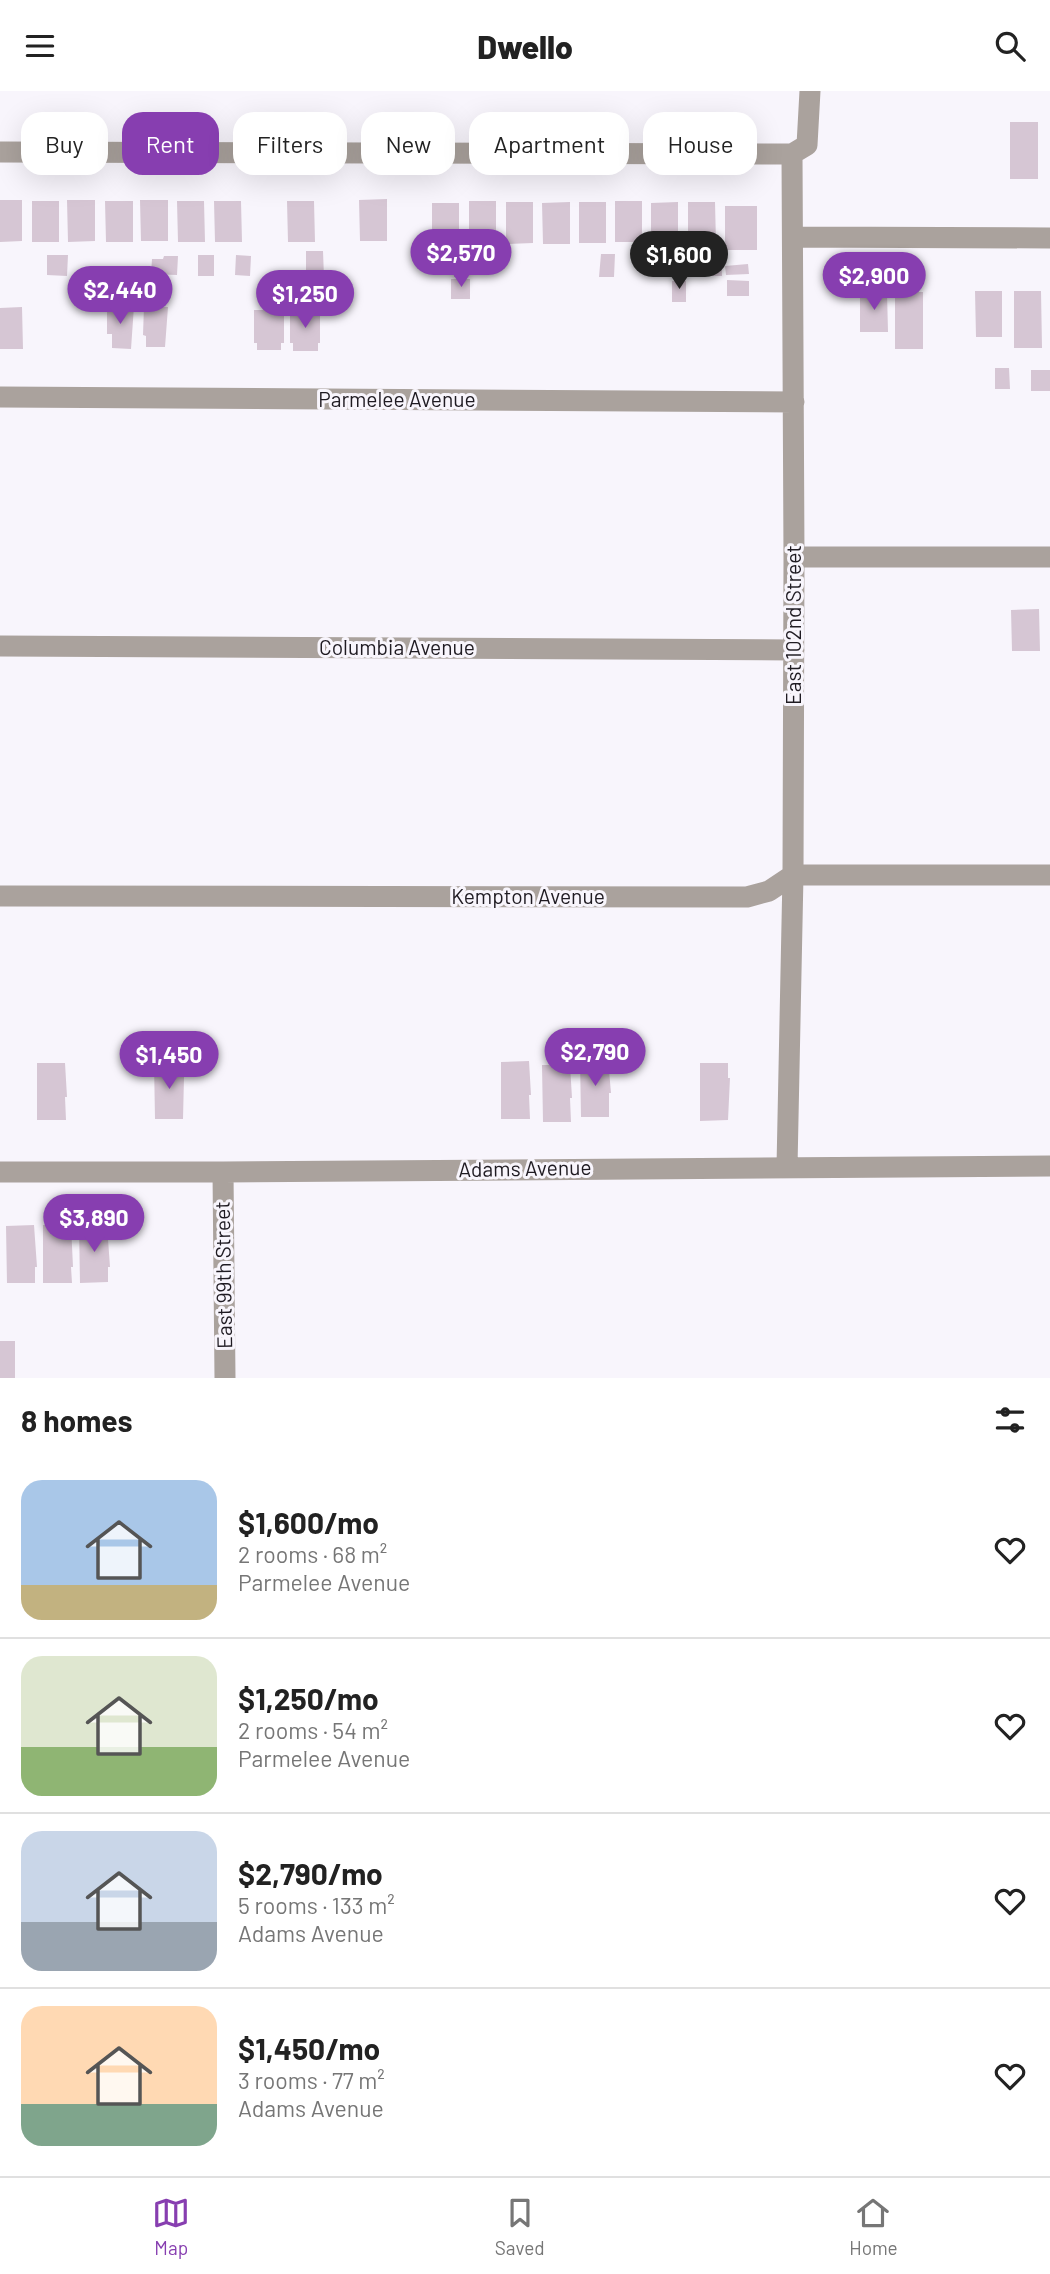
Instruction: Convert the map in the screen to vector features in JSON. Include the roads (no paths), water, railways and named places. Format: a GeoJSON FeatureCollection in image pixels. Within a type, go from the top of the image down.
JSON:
{"type":"FeatureCollection","features":[{"type":"Feature","properties":{"kind":"street"},"geometry":{"type":"LineString","coordinates":[[0,152],[792,154],[807,145],[810,91]]}},
{"type":"Feature","properties":{"kind":"street","name":"East 102nd Street"},"geometry":{"type":"LineString","coordinates":[[786,1167],[793,875],[792,154]]}},
{"type":"Feature","properties":{"kind":"street"},"geometry":{"type":"LineString","coordinates":[[794,237],[1050,238]]}},
{"type":"Feature","properties":{"kind":"street","name":"Parmelee Avenue"},"geometry":{"type":"LineString","coordinates":[[0,397],[794,402]]}},
{"type":"Feature","properties":{"kind":"street"},"geometry":{"type":"LineString","coordinates":[[794,557],[1050,557]]}},
{"type":"Feature","properties":{"kind":"street","name":"Columbia Avenue"},"geometry":{"type":"LineString","coordinates":[[0,646],[794,650]]}},
{"type":"Feature","properties":{"kind":"street"},"geometry":{"type":"LineString","coordinates":[[793,875],[1050,875]]}},
{"type":"Feature","properties":{"kind":"street","name":"Kempton Avenue"},"geometry":{"type":"LineString","coordinates":[[0,896],[747,897],[769,891],[793,875]]}},
{"type":"Feature","properties":{"kind":"street","name":"Adams Avenue"},"geometry":{"type":"LineString","coordinates":[[0,1171],[1050,1166]]}},
{"type":"Feature","properties":{"kind":"street","name":"East 99th Street"},"geometry":{"type":"LineString","coordinates":[[223,1172],[225,1378]]}}]}
